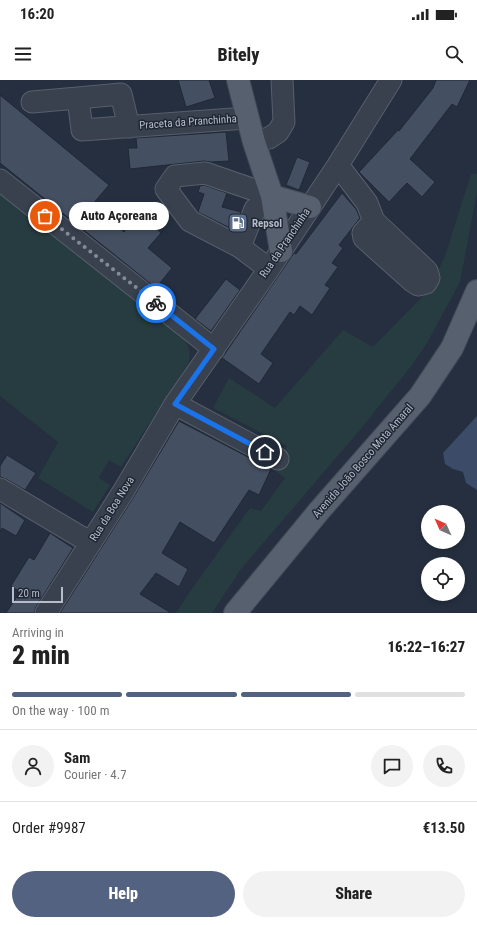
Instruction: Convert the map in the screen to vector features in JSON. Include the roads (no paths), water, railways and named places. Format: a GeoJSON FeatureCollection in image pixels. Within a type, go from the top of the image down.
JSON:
{"type":"FeatureCollection","features":[{"type":"Feature","properties":{"kind":"main road"},"geometry":{"type":"LineString","coordinates":[[238,80],[254,142],[272,196],[280,251]]}},
{"type":"Feature","properties":{"kind":"main road"},"geometry":{"type":"LineString","coordinates":[[272,196],[310,207]]}},
{"type":"Feature","properties":{"kind":"main road","name":"Avenida João Bosco Mota Amaral"},"geometry":{"type":"LineString","coordinates":[[236,613],[319,511],[420,396],[452,348],[476,294],[477,275]]}},
{"type":"Feature","properties":{"kind":"street"},"geometry":{"type":"LineString","coordinates":[[254,142],[269,138],[278,132],[284,122],[282,80]]}},
{"type":"Feature","properties":{"kind":"street","name":"Rua da Pranchinha"},"geometry":{"type":"LineString","coordinates":[[175,404],[269,269],[338,165],[391,80]]}},
{"type":"Feature","properties":{"kind":"street","name":"Praceta da Pranchinha"},"geometry":{"type":"LineString","coordinates":[[129,127],[121,94],[78,98],[82,130],[129,127],[247,118]]}},
{"type":"Feature","properties":{"kind":"street"},"geometry":{"type":"LineString","coordinates":[[32,102],[78,98]]}},
{"type":"Feature","properties":{"kind":"street"},"geometry":{"type":"LineString","coordinates":[[338,165],[367,203],[374,221]]}},
{"type":"Feature","properties":{"kind":"street"},"geometry":{"type":"LineString","coordinates":[[269,269],[240,247],[190,221],[166,189],[175,176],[205,172],[272,196]]}},
{"type":"Feature","properties":{"kind":"street"},"geometry":{"type":"LineString","coordinates":[[0,180],[32,207],[214,349]]}},
{"type":"Feature","properties":{"kind":"street"},"geometry":{"type":"LineString","coordinates":[[240,247],[255,210],[272,196]]}},
{"type":"Feature","properties":{"kind":"street"},"geometry":{"type":"LineString","coordinates":[[175,404],[278,459]]}},
{"type":"Feature","properties":{"kind":"street","name":"Rua da Boa Nova"},"geometry":{"type":"LineString","coordinates":[[46,613],[123,492],[175,404]]}},
{"type":"Feature","properties":{"kind":"street"},"geometry":{"type":"LineString","coordinates":[[0,489],[91,543]]}},
{"type":"Feature","properties":{"kind":"water"},"geometry":{"type":"Polygon","coordinates":[[[477,416],[477,490],[466,483],[463,472],[453,469],[445,464],[443,453],[477,416]]]}},
{"type":"Feature","properties":{"kind":"place","name":"Auto Açoreana"},"geometry":{"type":"Point","coordinates":[45,216]}},
{"type":"Feature","properties":{"kind":"place","name":"Repsol"},"geometry":{"type":"Point","coordinates":[238,223]}}]}
